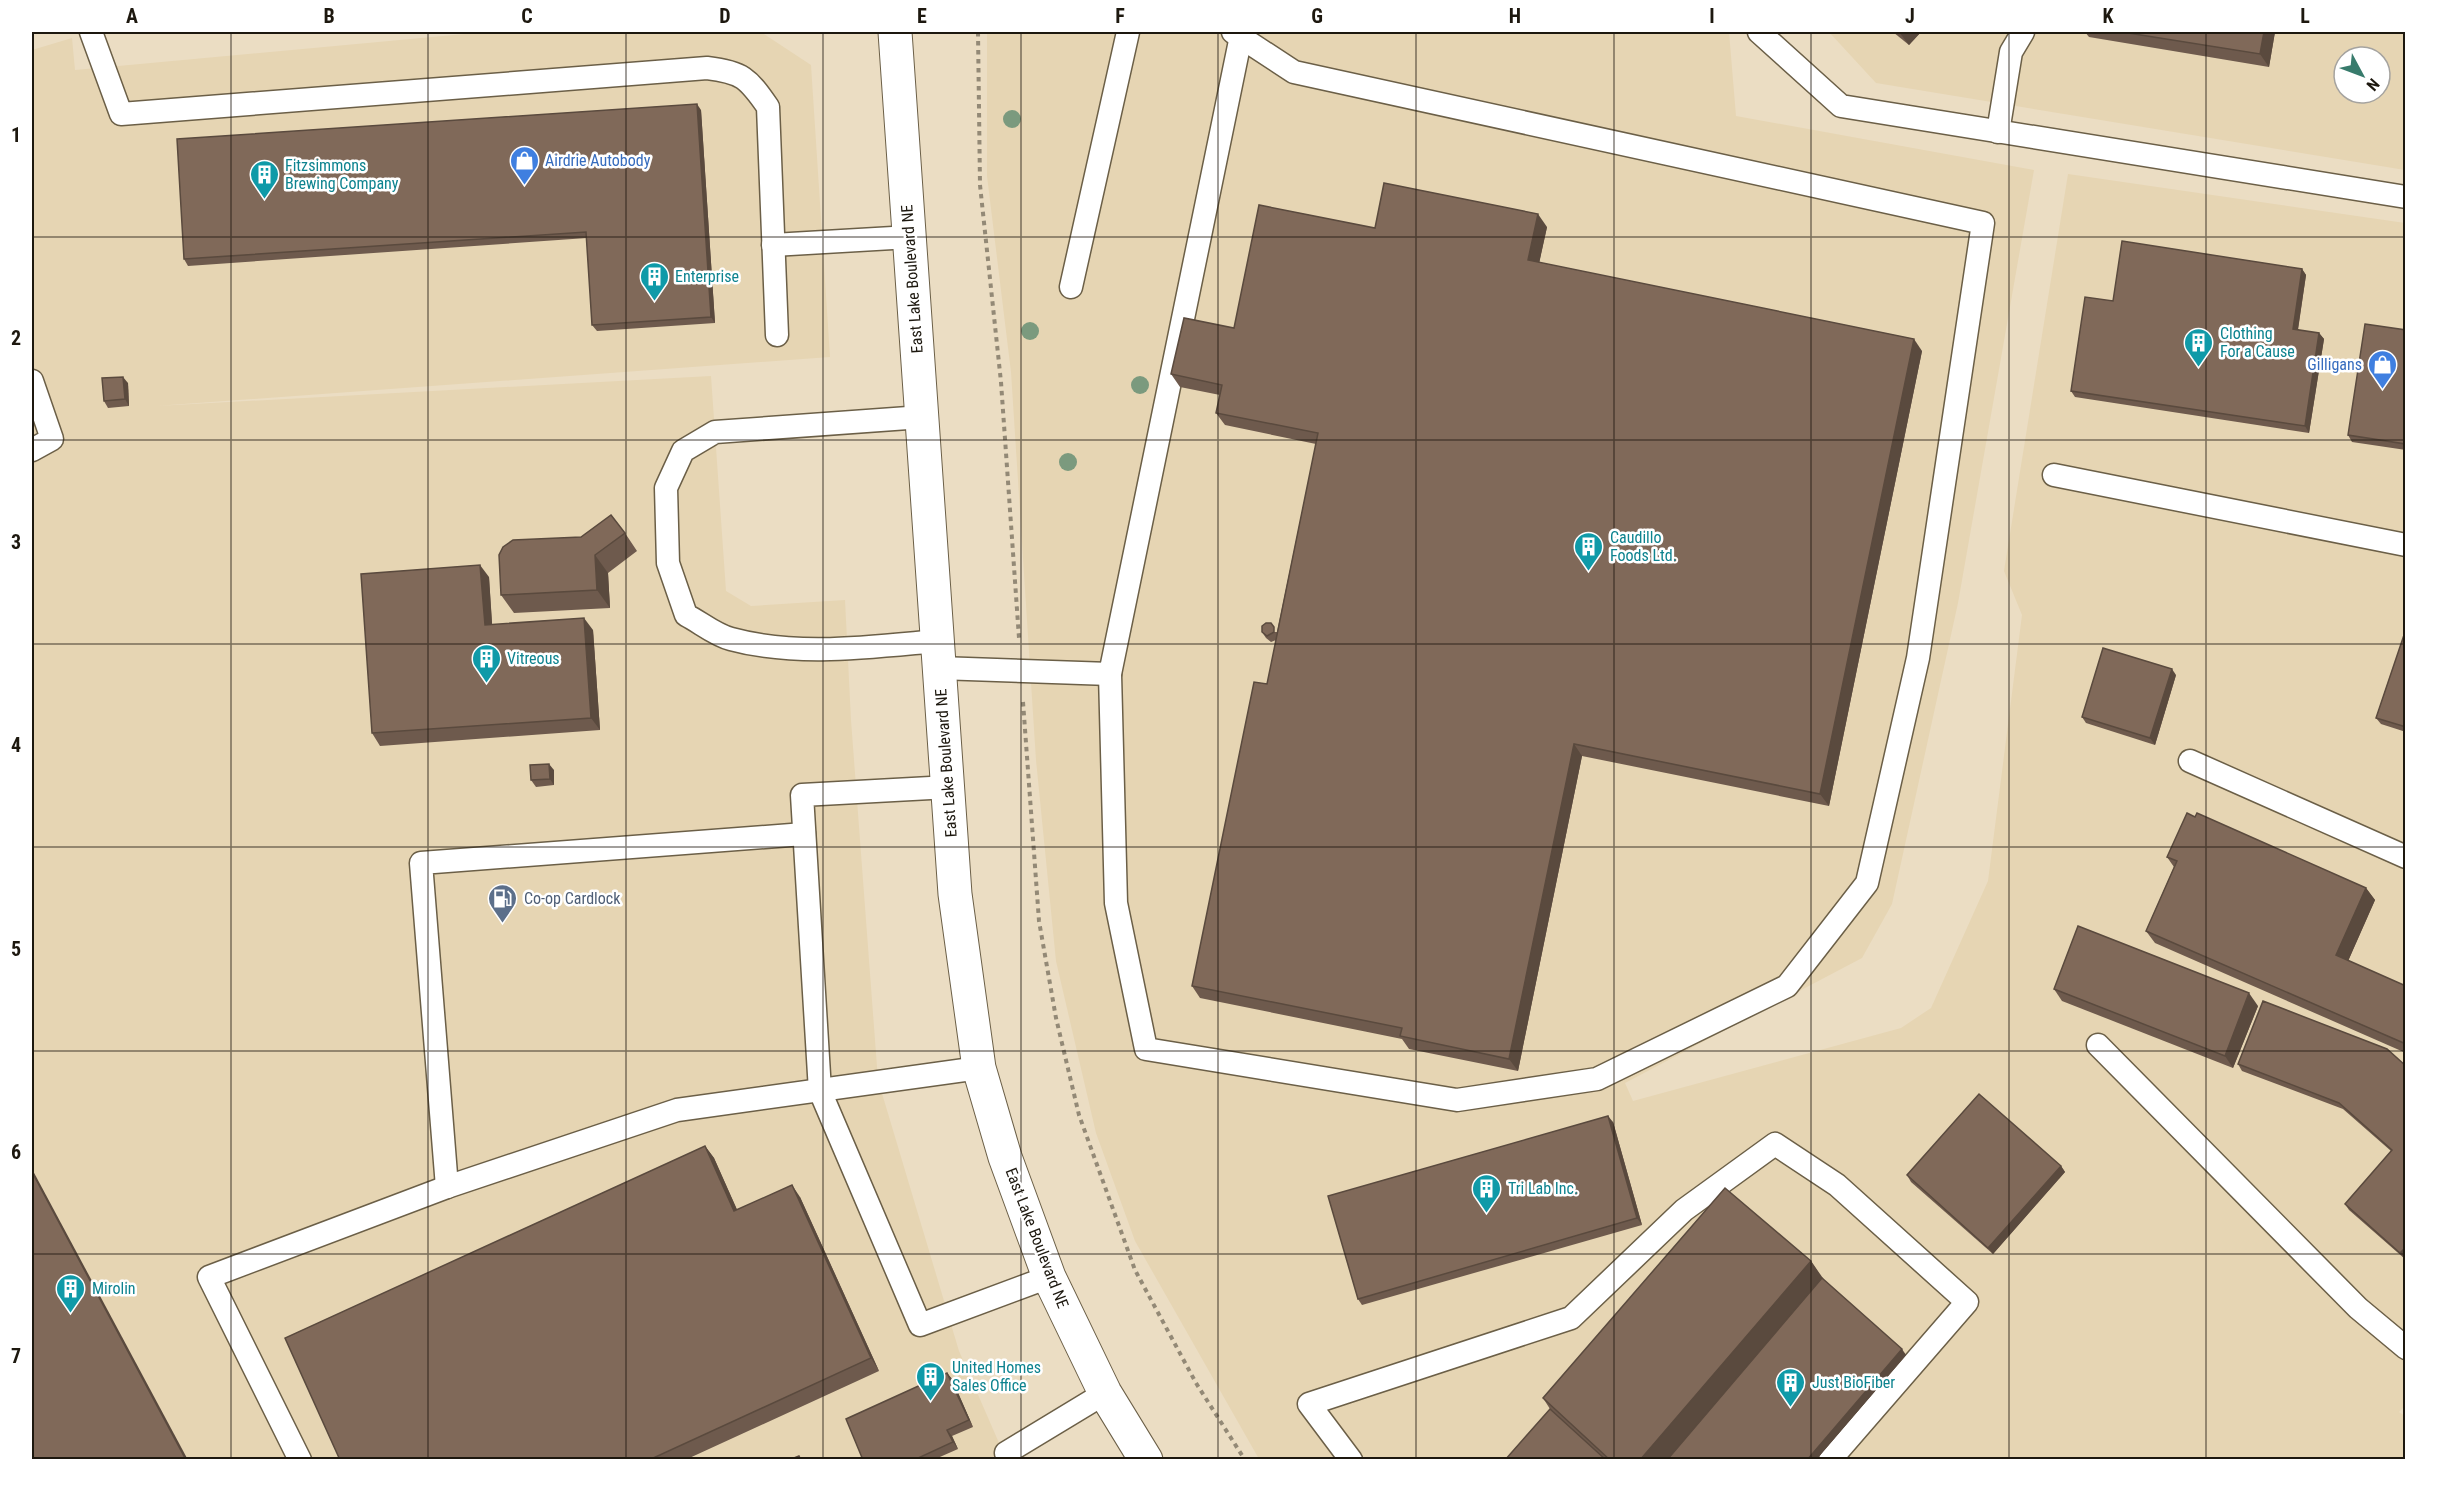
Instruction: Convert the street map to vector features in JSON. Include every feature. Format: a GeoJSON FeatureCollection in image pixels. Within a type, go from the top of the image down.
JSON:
{"type":"FeatureCollection","features":[{"type":"Feature","properties":{"kind":"main road","name":"East Lake Boulevard NE"},"geometry":{"type":"LineString","coordinates":[[895,32],[955,894],[979,1068],[1005,1157],[1049,1277],[1105,1393],[1146,1460]]}},
{"type":"Feature","properties":{"kind":"lane"},"geometry":{"type":"LineString","coordinates":[[91,32],[121,114],[706,69],[731,71],[752,84],[768,107],[777,335]]}},
{"type":"Feature","properties":{"kind":"lane"},"geometry":{"type":"LineString","coordinates":[[1071,287],[1128,32]]}},
{"type":"Feature","properties":{"kind":"lane"},"geometry":{"type":"LineString","coordinates":[[1759,32],[1841,106],[2406,197]]}},
{"type":"Feature","properties":{"kind":"lane"},"geometry":{"type":"LineString","coordinates":[[1998,132],[2011,52],[2023,32]]}},
{"type":"Feature","properties":{"kind":"lane"},"geometry":{"type":"LineString","coordinates":[[1237,34],[1294,72],[1983,223],[1918,658],[1867,884],[1787,986],[1597,1079],[1457,1100],[1146,1049],[1116,903],[1110,674],[1237,34]]}},
{"type":"Feature","properties":{"kind":"lane"},"geometry":{"type":"LineString","coordinates":[[773,245],[910,237]]}},
{"type":"Feature","properties":{"kind":"lane"},"geometry":{"type":"LineString","coordinates":[[32,381],[52,439],[32,450]]}},
{"type":"Feature","properties":{"kind":"lane"},"geometry":{"type":"LineString","coordinates":[[922,417],[715,432],[683,451],[666,488],[668,563],[686,615],[729,639],[779,648],[848,649],[938,655],[1021,670],[1110,674]]}},
{"type":"Feature","properties":{"kind":"lane"},"geometry":{"type":"LineString","coordinates":[[2054,474],[2406,544]]}},
{"type":"Feature","properties":{"kind":"lane"},"geometry":{"type":"LineString","coordinates":[[2190,761],[2406,857]]}},
{"type":"Feature","properties":{"kind":"lane"},"geometry":{"type":"LineString","coordinates":[[949,787],[802,795],[820,1091],[920,1325],[1049,1277]]}},
{"type":"Feature","properties":{"kind":"lane"},"geometry":{"type":"LineString","coordinates":[[447,1187],[421,862],[804,834]]}},
{"type":"Feature","properties":{"kind":"lane"},"geometry":{"type":"LineString","coordinates":[[2098,1045],[2358,1308],[2406,1348]]}},
{"type":"Feature","properties":{"kind":"lane"},"geometry":{"type":"LineString","coordinates":[[300,1460],[209,1277],[447,1187],[677,1110],[979,1068]]}},
{"type":"Feature","properties":{"kind":"lane"},"geometry":{"type":"LineString","coordinates":[[1351,1460],[1309,1404],[1571,1318],[1684,1210],[1775,1144],[1838,1185],[1967,1302],[1830,1460]]}},
{"type":"Feature","properties":{"kind":"lane"},"geometry":{"type":"LineString","coordinates":[[1006,1453],[1105,1393]]}},
{"type":"Feature","properties":{"kind":"path"},"geometry":{"type":"LineString","coordinates":[[978,32],[980,184],[1001,382],[1024,743],[1039,921],[1056,1018],[1078,1115],[1135,1270],[1196,1383],[1245,1460]]}},
{"type":"Feature","properties":{"kind":"shaded area"},"geometry":{"type":"Polygon","coordinates":[[[486,32],[761,32],[811,65],[830,357],[156,406],[711,376],[726,591],[751,606],[845,600],[851,720],[878,1080],[959,1351],[1006,1459],[32,1460],[32,50],[72,38],[75,70],[486,32]]]}},
{"type":"Feature","properties":{"kind":"shaded area"},"geometry":{"type":"Polygon","coordinates":[[[987,32],[1729,32],[1736,116],[2034,170],[1958,603],[1892,904],[1862,958],[1625,1083],[1633,1101],[1901,1028],[1931,1008],[1988,881],[2022,615],[2004,571],[2068,174],[2405,223],[2406,1405],[2399,1412],[2405,1416],[2405,1459],[1259,1459],[1135,1241],[1096,1133],[1056,961],[1036,760],[1011,372],[987,176],[987,32]]]}},
{"type":"Feature","properties":{"kind":"shaded area"},"geometry":{"type":"Polygon","coordinates":[[[1829,32],[2405,32],[2405,170],[1876,83],[1829,32]]]}},
{"type":"Feature","properties":{"kind":"building"},"geometry":{"type":"Polygon","coordinates":[[[2122,32],[2264,32],[2260,54],[2122,32]]]}},
{"type":"Feature","properties":{"kind":"building","name":"Airdrie Autobody"},"geometry":{"type":"Polygon","coordinates":[[[697,104],[711,317],[592,325],[586,232],[184,259],[177,139],[697,104]]]}},
{"type":"Feature","properties":{"kind":"building","name":"Caudillo Foods Ltd."},"geometry":{"type":"Polygon","coordinates":[[[1384,183],[1538,214],[1528,260],[1914,339],[1820,794],[1574,744],[1509,1059],[1400,1036],[1402,1028],[1192,986],[1254,682],[1267,684],[1318,433],[1216,413],[1222,385],[1171,374],[1184,318],[1234,328],[1259,205],[1375,228],[1384,183]]]}},
{"type":"Feature","properties":{"kind":"building","name":"Clothing For a Cause"},"geometry":{"type":"Polygon","coordinates":[[[2122,241],[2302,269],[2293,329],[2319,333],[2305,426],[2071,391],[2085,297],[2113,301],[2122,241]]]}},
{"type":"Feature","properties":{"kind":"building","name":"Gilligans"},"geometry":{"type":"Polygon","coordinates":[[[2365,324],[2406,330],[2406,444],[2348,435],[2365,324]]]}},
{"type":"Feature","properties":{"kind":"building"},"geometry":{"type":"Polygon","coordinates":[[[123,377],[125,399],[104,401],[102,378],[123,377]]]}},
{"type":"Feature","properties":{"kind":"building"},"geometry":{"type":"Polygon","coordinates":[[[611,515],[625,533],[595,555],[597,590],[501,595],[499,555],[503,547],[513,540],[581,537],[611,515]]]}},
{"type":"Feature","properties":{"kind":"building","name":"Vitreous"},"geometry":{"type":"Polygon","coordinates":[[[480,565],[485,625],[584,618],[591,718],[372,733],[361,574],[480,565]]]}},
{"type":"Feature","properties":{"kind":"building"},"geometry":{"type":"Polygon","coordinates":[[[1271,623],[1274,627],[1274,632],[1267,636],[1262,632],[1262,626],[1271,623]]]}},
{"type":"Feature","properties":{"kind":"building"},"geometry":{"type":"Polygon","coordinates":[[[2406,629],[2406,727],[2376,718],[2406,629]]]}},
{"type":"Feature","properties":{"kind":"building"},"geometry":{"type":"Polygon","coordinates":[[[2103,648],[2172,669],[2150,738],[2082,717],[2103,648]]]}},
{"type":"Feature","properties":{"kind":"building"},"geometry":{"type":"Polygon","coordinates":[[[549,764],[550,779],[531,780],[530,765],[549,764]]]}},
{"type":"Feature","properties":{"kind":"building"},"geometry":{"type":"Polygon","coordinates":[[[2187,813],[2195,817],[2197,813],[2366,888],[2336,955],[2406,986],[2406,1044],[2146,931],[2177,861],[2167,857],[2187,813]]]}},
{"type":"Feature","properties":{"kind":"building"},"geometry":{"type":"Polygon","coordinates":[[[2078,926],[2249,993],[2225,1056],[2054,989],[2078,926]]]}},
{"type":"Feature","properties":{"kind":"building"},"geometry":{"type":"Polygon","coordinates":[[[2263,1001],[2387,1049],[2406,1066],[2406,1247],[2400,1253],[2345,1204],[2392,1150],[2339,1103],[2238,1064],[2263,1001]]]}},
{"type":"Feature","properties":{"kind":"building"},"geometry":{"type":"Polygon","coordinates":[[[1979,1094],[2061,1166],[1988,1248],[1907,1175],[1979,1094]]]}},
{"type":"Feature","properties":{"kind":"building","name":"Tri Lab Inc."},"geometry":{"type":"Polygon","coordinates":[[[1608,1116],[1637,1218],[1358,1299],[1328,1196],[1608,1116]]]}},
{"type":"Feature","properties":{"kind":"building"},"geometry":{"type":"Polygon","coordinates":[[[705,1146],[734,1211],[792,1185],[871,1358],[649,1460],[340,1460],[285,1338],[705,1146]]]}},
{"type":"Feature","properties":{"kind":"building","name":"Mirolin"},"geometry":{"type":"Polygon","coordinates":[[[32,1172],[186,1460],[32,1460],[32,1172]]]}},
{"type":"Feature","properties":{"kind":"building"},"geometry":{"type":"Polygon","coordinates":[[[1725,1188],[1811,1261],[1640,1460],[1610,1460],[1543,1398],[1725,1188]]]}},
{"type":"Feature","properties":{"kind":"building","name":"Just BioFiber"},"geometry":{"type":"Polygon","coordinates":[[[1822,1278],[1902,1349],[1807,1460],[1667,1460],[1822,1278]]]}},
{"type":"Feature","properties":{"kind":"building","name":"United Homes Sales Office"},"geometry":{"type":"Polygon","coordinates":[[[947,1373],[969,1420],[947,1430],[953,1442],[914,1460],[885,1460],[884,1458],[863,1460],[846,1419],[947,1373]]]}},
{"type":"Feature","properties":{"kind":"building"},"geometry":{"type":"Polygon","coordinates":[[[1550,1409],[1606,1460],[1505,1460],[1550,1409]]]}},
{"type":"Feature","properties":{"kind":"building"},"geometry":{"type":"Polygon","coordinates":[[[799,1456],[801,1460],[789,1460],[799,1456]]]}},
{"type":"Feature","properties":{"kind":"place","name":"Airdrie Autobody"},"geometry":{"type":"Point","coordinates":[524,186]}},
{"type":"Feature","properties":{"kind":"place","name":"Fitzsimmons Brewing Company"},"geometry":{"type":"Point","coordinates":[264,200]}},
{"type":"Feature","properties":{"kind":"place","name":"Enterprise"},"geometry":{"type":"Point","coordinates":[654,302]}},
{"type":"Feature","properties":{"kind":"place","name":"Clothing For a Cause"},"geometry":{"type":"Point","coordinates":[2199,368]}},
{"type":"Feature","properties":{"kind":"place","name":"Gilligans"},"geometry":{"type":"Point","coordinates":[2383,390]}},
{"type":"Feature","properties":{"kind":"place","name":"Caudillo Foods Ltd."},"geometry":{"type":"Point","coordinates":[1589,572]}},
{"type":"Feature","properties":{"kind":"place","name":"Vitreous"},"geometry":{"type":"Point","coordinates":[486,684]}},
{"type":"Feature","properties":{"kind":"place","name":"Co-op Cardlock"},"geometry":{"type":"Point","coordinates":[503,924]}},
{"type":"Feature","properties":{"kind":"place","name":"Tri Lab Inc."},"geometry":{"type":"Point","coordinates":[1487,1214]}},
{"type":"Feature","properties":{"kind":"place","name":"Mirolin"},"geometry":{"type":"Point","coordinates":[71,1314]}},
{"type":"Feature","properties":{"kind":"place","name":"United Homes Sales Office"},"geometry":{"type":"Point","coordinates":[931,1402]}},
{"type":"Feature","properties":{"kind":"place","name":"Just BioFiber"},"geometry":{"type":"Point","coordinates":[1791,1408]}}]}
